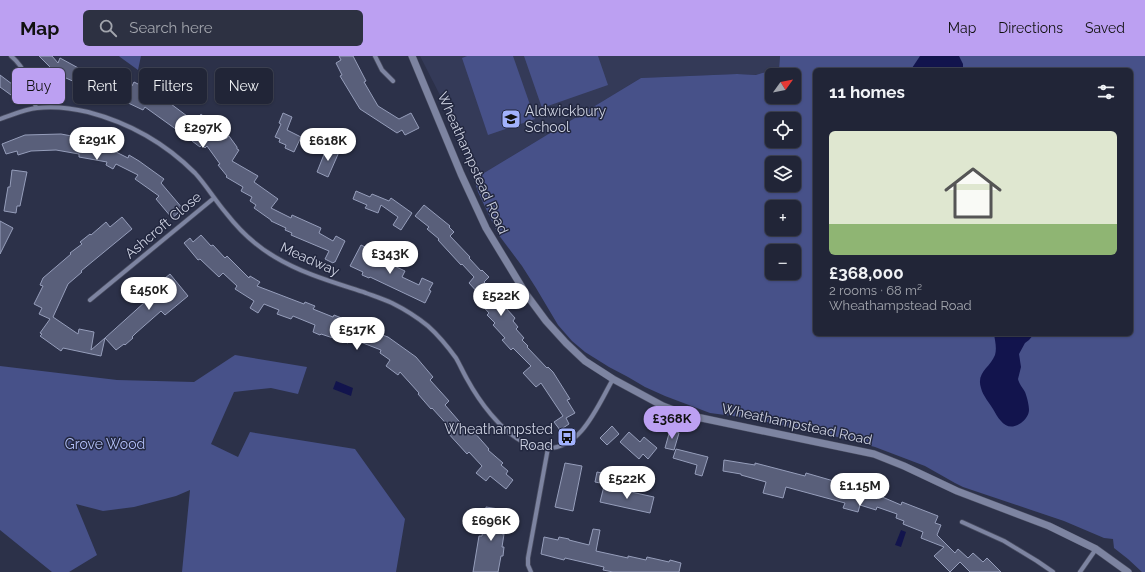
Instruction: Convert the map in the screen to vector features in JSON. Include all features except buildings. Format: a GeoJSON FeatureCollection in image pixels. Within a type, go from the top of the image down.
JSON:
{"type":"FeatureCollection","features":[{"type":"Feature","properties":{"kind":"street"},"geometry":{"type":"LineString","coordinates":[[11,56],[19,63],[28,78],[36,108]]}},
{"type":"Feature","properties":{"kind":"street"},"geometry":{"type":"LineString","coordinates":[[375,56],[382,70],[393,81]]}},
{"type":"Feature","properties":{"kind":"street","name":"Wheathampstead Road"},"geometry":{"type":"LineString","coordinates":[[412,56],[461,174],[486,228],[526,294],[546,321],[585,361],[614,380],[663,406],[687,415],[874,454],[904,466],[957,491],[1049,526],[1096,549],[1128,572]]}},
{"type":"Feature","properties":{"kind":"street","name":"Meadway"},"geometry":{"type":"LineString","coordinates":[[0,119],[36,108],[58,107],[105,117],[140,131],[176,156],[196,174],[240,229],[257,245],[277,258],[306,272],[391,302],[429,327],[446,344],[479,399],[509,432],[524,443],[548,448],[559,447],[568,443],[588,424],[614,380]]}},
{"type":"Feature","properties":{"kind":"street","name":"Ashcroft Close"},"geometry":{"type":"LineString","coordinates":[[90,300],[214,198]]}},
{"type":"Feature","properties":{"kind":"street"},"geometry":{"type":"LineString","coordinates":[[531,572],[528,565],[528,558],[548,448]]}},
{"type":"Feature","properties":{"kind":"street"},"geometry":{"type":"LineString","coordinates":[[962,522],[1004,541],[1053,572]]}},
{"type":"Feature","properties":{"kind":"street"},"geometry":{"type":"LineString","coordinates":[[1080,572],[1096,549]]}},
{"type":"Feature","properties":{"kind":"shaded area","name":"Aldwickbury School"},"geometry":{"type":"Polygon","coordinates":[[[420,56],[780,56],[779,68],[765,68],[765,73],[759,75],[737,74],[641,78],[474,179],[457,139],[445,105],[420,56]]]}},
{"type":"Feature","properties":{"kind":"shaded area"},"geometry":{"type":"Polygon","coordinates":[[[920,56],[959,56],[963,64],[963,68],[912,68],[920,56]]]}},
{"type":"Feature","properties":{"kind":"shaded area"},"geometry":{"type":"Polygon","coordinates":[[[994,336],[1032,336],[1025,343],[1019,354],[1021,367],[1018,379],[1026,394],[1029,410],[1025,419],[1021,423],[1012,427],[1004,424],[998,417],[982,391],[980,383],[982,374],[995,355],[996,347],[994,336]]]}},
{"type":"Feature","properties":{"kind":"shaded area"},"geometry":{"type":"Polygon","coordinates":[[[336,381],[353,388],[351,396],[333,389],[336,381]]]}},
{"type":"Feature","properties":{"kind":"shaded area"},"geometry":{"type":"Polygon","coordinates":[[[901,530],[906,532],[901,547],[895,545],[901,530]]]}},
{"type":"Feature","properties":{"kind":"green space"},"geometry":{"type":"Polygon","coordinates":[[[119,56],[141,56],[138,70],[120,57],[119,56]]]}},
{"type":"Feature","properties":{"kind":"green space"},"geometry":{"type":"Polygon","coordinates":[[[467,56],[513,56],[535,119],[488,135],[462,58],[467,56]]]}},
{"type":"Feature","properties":{"kind":"green space"},"geometry":{"type":"Polygon","coordinates":[[[524,56],[598,56],[608,85],[542,108],[524,56]]]}},
{"type":"Feature","properties":{"kind":"green space"},"geometry":{"type":"Polygon","coordinates":[[[780,56],[1145,56],[1145,572],[1142,572],[1114,548],[1113,539],[1104,538],[1064,521],[963,487],[925,466],[875,447],[830,435],[748,418],[710,413],[665,396],[645,387],[585,352],[572,341],[558,325],[522,266],[498,234],[478,192],[474,179],[641,78],[737,74],[756,75],[765,72],[765,104],[801,104],[801,68],[779,68],[780,56]]]}},
{"type":"Feature","properties":{"kind":"green space","name":"Grove Wood"},"geometry":{"type":"Polygon","coordinates":[[[235,355],[307,367],[298,394],[271,388],[234,392],[211,444],[238,457],[250,432],[355,449],[405,519],[396,572],[182,572],[190,490],[176,496],[134,507],[103,511],[76,504],[97,555],[69,572],[52,572],[0,530],[0,366],[117,380],[194,382],[235,355]]]}},
{"type":"Feature","properties":{"kind":"place","name":"Aldwickbury School"},"geometry":{"type":"Point","coordinates":[511,119]}},
{"type":"Feature","properties":{"kind":"place","name":"Wheathampsted Road"},"geometry":{"type":"Point","coordinates":[567,437]}}]}
